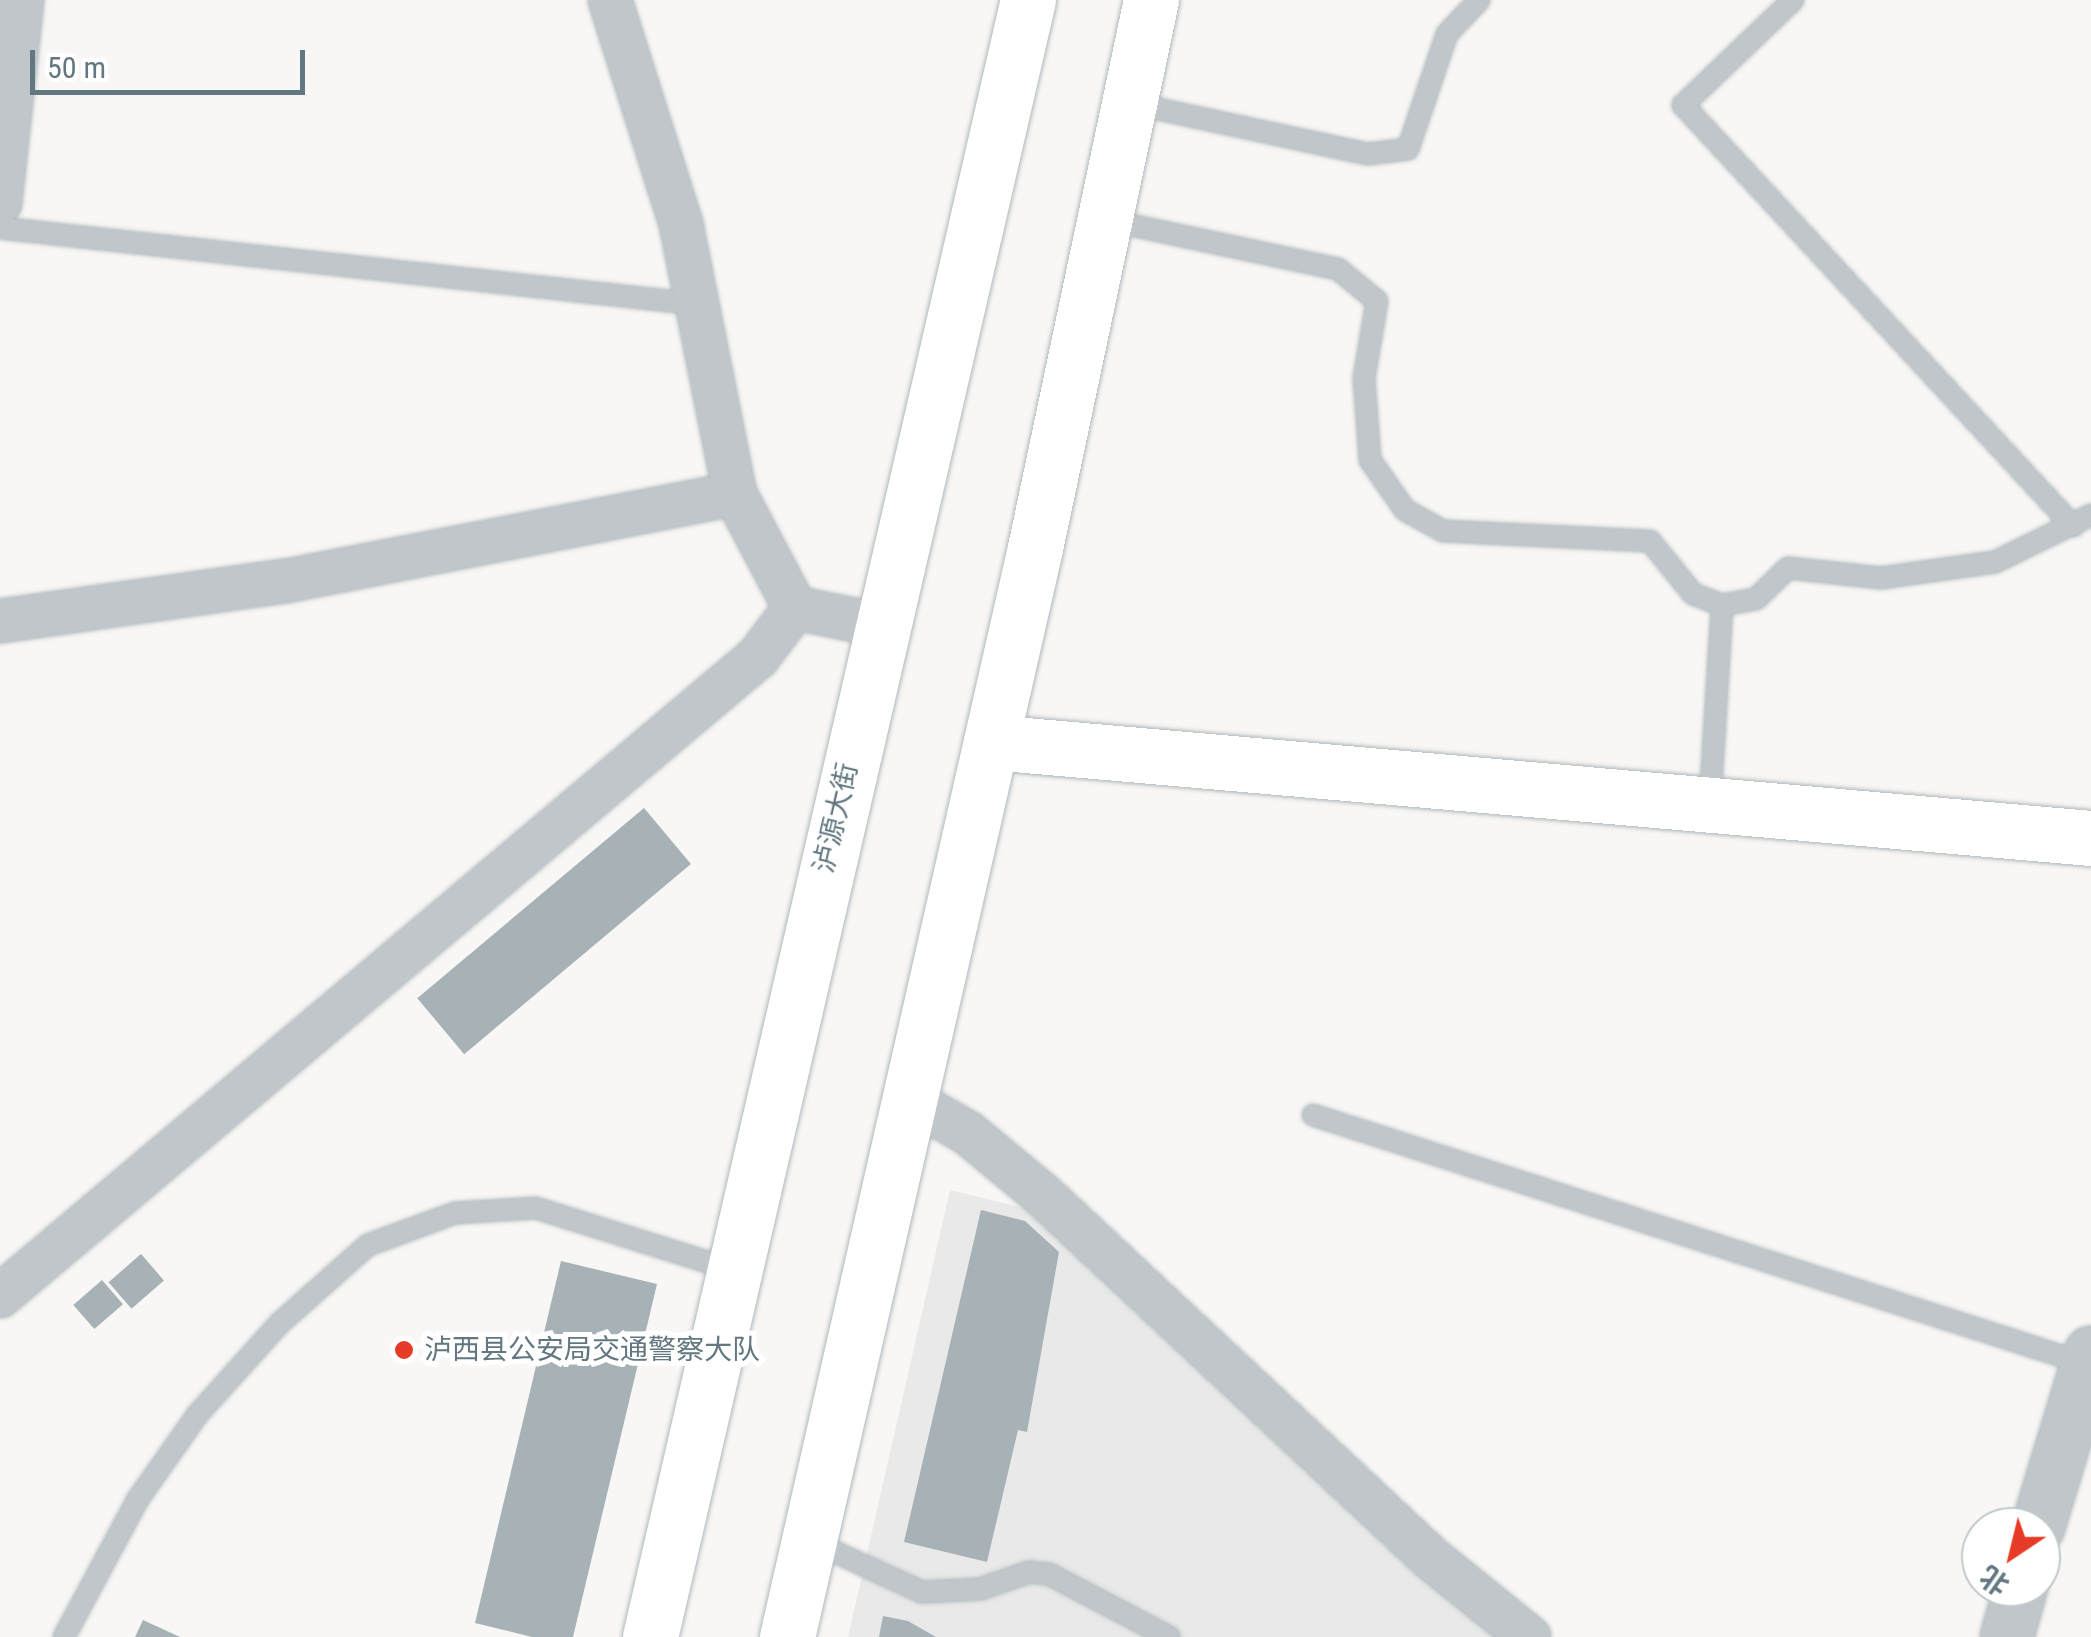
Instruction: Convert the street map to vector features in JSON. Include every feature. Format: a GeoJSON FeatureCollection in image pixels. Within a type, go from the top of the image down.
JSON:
{"type":"FeatureCollection","features":[{"type":"Feature","properties":{"kind":"main road","name":"泸源大街"},"geometry":{"type":"LineString","coordinates":[[650,1637],[880,626],[1028,0]]}},
{"type":"Feature","properties":{"kind":"main road"},"geometry":{"type":"LineString","coordinates":[[787,1637],[991,742],[1152,0]]}},
{"type":"Feature","properties":{"kind":"main road"},"geometry":{"type":"LineString","coordinates":[[991,742],[2091,838]]}},
{"type":"Feature","properties":{"kind":"street"},"geometry":{"type":"LineString","coordinates":[[0,203],[22,0]]}},
{"type":"Feature","properties":{"kind":"street"},"geometry":{"type":"LineString","coordinates":[[610,0],[665,164],[735,494],[795,608]]}},
{"type":"Feature","properties":{"kind":"street"},"geometry":{"type":"LineString","coordinates":[[0,622],[267,584],[735,494]]}},
{"type":"Feature","properties":{"kind":"street"},"geometry":{"type":"LineString","coordinates":[[795,608],[880,626]]}},
{"type":"Feature","properties":{"kind":"street"},"geometry":{"type":"LineString","coordinates":[[0,1296],[758,656],[795,608]]}},
{"type":"Feature","properties":{"kind":"street"},"geometry":{"type":"LineString","coordinates":[[909,1099],[968,1133],[1044,1196],[1432,1558],[1529,1637]]}},
{"type":"Feature","properties":{"kind":"street"},"geometry":{"type":"LineString","coordinates":[[2044,1507],[2089,1359]]}},
{"type":"Feature","properties":{"kind":"street"},"geometry":{"type":"LineString","coordinates":[[2006,1637],[2015,1607]]}},
{"type":"Feature","properties":{"kind":"lane"},"geometry":{"type":"LineString","coordinates":[[1130,102],[1368,154],[1408,149],[1447,34],[1479,0]]}},
{"type":"Feature","properties":{"kind":"lane"},"geometry":{"type":"LineString","coordinates":[[1105,219],[1338,269],[1378,301],[1364,378],[1370,460],[1390,496],[1423,522],[1464,534],[1650,541],[1694,594],[1722,605],[1756,599],[1788,568],[1881,578],[1928,575],[1996,562],[2082,521],[1682,105],[1793,0]]}},
{"type":"Feature","properties":{"kind":"lane"},"geometry":{"type":"LineString","coordinates":[[0,228],[696,304]]}},
{"type":"Feature","properties":{"kind":"lane"},"geometry":{"type":"LineString","coordinates":[[1710,806],[1722,605]]}},
{"type":"Feature","properties":{"kind":"lane"},"geometry":{"type":"LineString","coordinates":[[1313,1115],[2089,1359]]}},
{"type":"Feature","properties":{"kind":"lane"},"geometry":{"type":"LineString","coordinates":[[64,1637],[138,1499],[198,1414],[280,1323],[368,1246],[455,1213],[536,1208],[732,1270]]}},
{"type":"Feature","properties":{"kind":"lane"},"geometry":{"type":"LineString","coordinates":[[809,1540],[922,1592],[980,1589],[1029,1572],[1049,1574],[1169,1637]]}},
{"type":"Feature","properties":{"kind":"shaded area"},"geometry":{"type":"Polygon","coordinates":[[[950,1190],[1036,1211],[1501,1637],[848,1637],[950,1190]]]}},
{"type":"Feature","properties":{"kind":"building"},"geometry":{"type":"Polygon","coordinates":[[[644,808],[691,864],[464,1054],[417,998],[644,808]]]}},
{"type":"Feature","properties":{"kind":"building"},"geometry":{"type":"Polygon","coordinates":[[[981,1210],[1025,1221],[1059,1252],[1027,1432],[1018,1430],[987,1562],[904,1542],[981,1210]]]}},
{"type":"Feature","properties":{"kind":"building"},"geometry":{"type":"Polygon","coordinates":[[[141,1254],[164,1280],[132,1309],[109,1282],[141,1254]]]}},
{"type":"Feature","properties":{"kind":"building"},"geometry":{"type":"Polygon","coordinates":[[[561,1261],[657,1284],[573,1637],[532,1637],[475,1623],[561,1261]]]}},
{"type":"Feature","properties":{"kind":"building"},"geometry":{"type":"Polygon","coordinates":[[[102,1280],[123,1304],[94,1329],[73,1305],[102,1280]]]}},
{"type":"Feature","properties":{"kind":"building"},"geometry":{"type":"Polygon","coordinates":[[[883,1616],[908,1621],[936,1637],[879,1637],[883,1616]]]}},
{"type":"Feature","properties":{"kind":"building"},"geometry":{"type":"Polygon","coordinates":[[[143,1620],[180,1637],[135,1637],[143,1620]]]}},
{"type":"Feature","properties":{"kind":"place","name":"泸西县公安局交通警察大队"},"geometry":{"type":"Point","coordinates":[404,1350]}}]}
